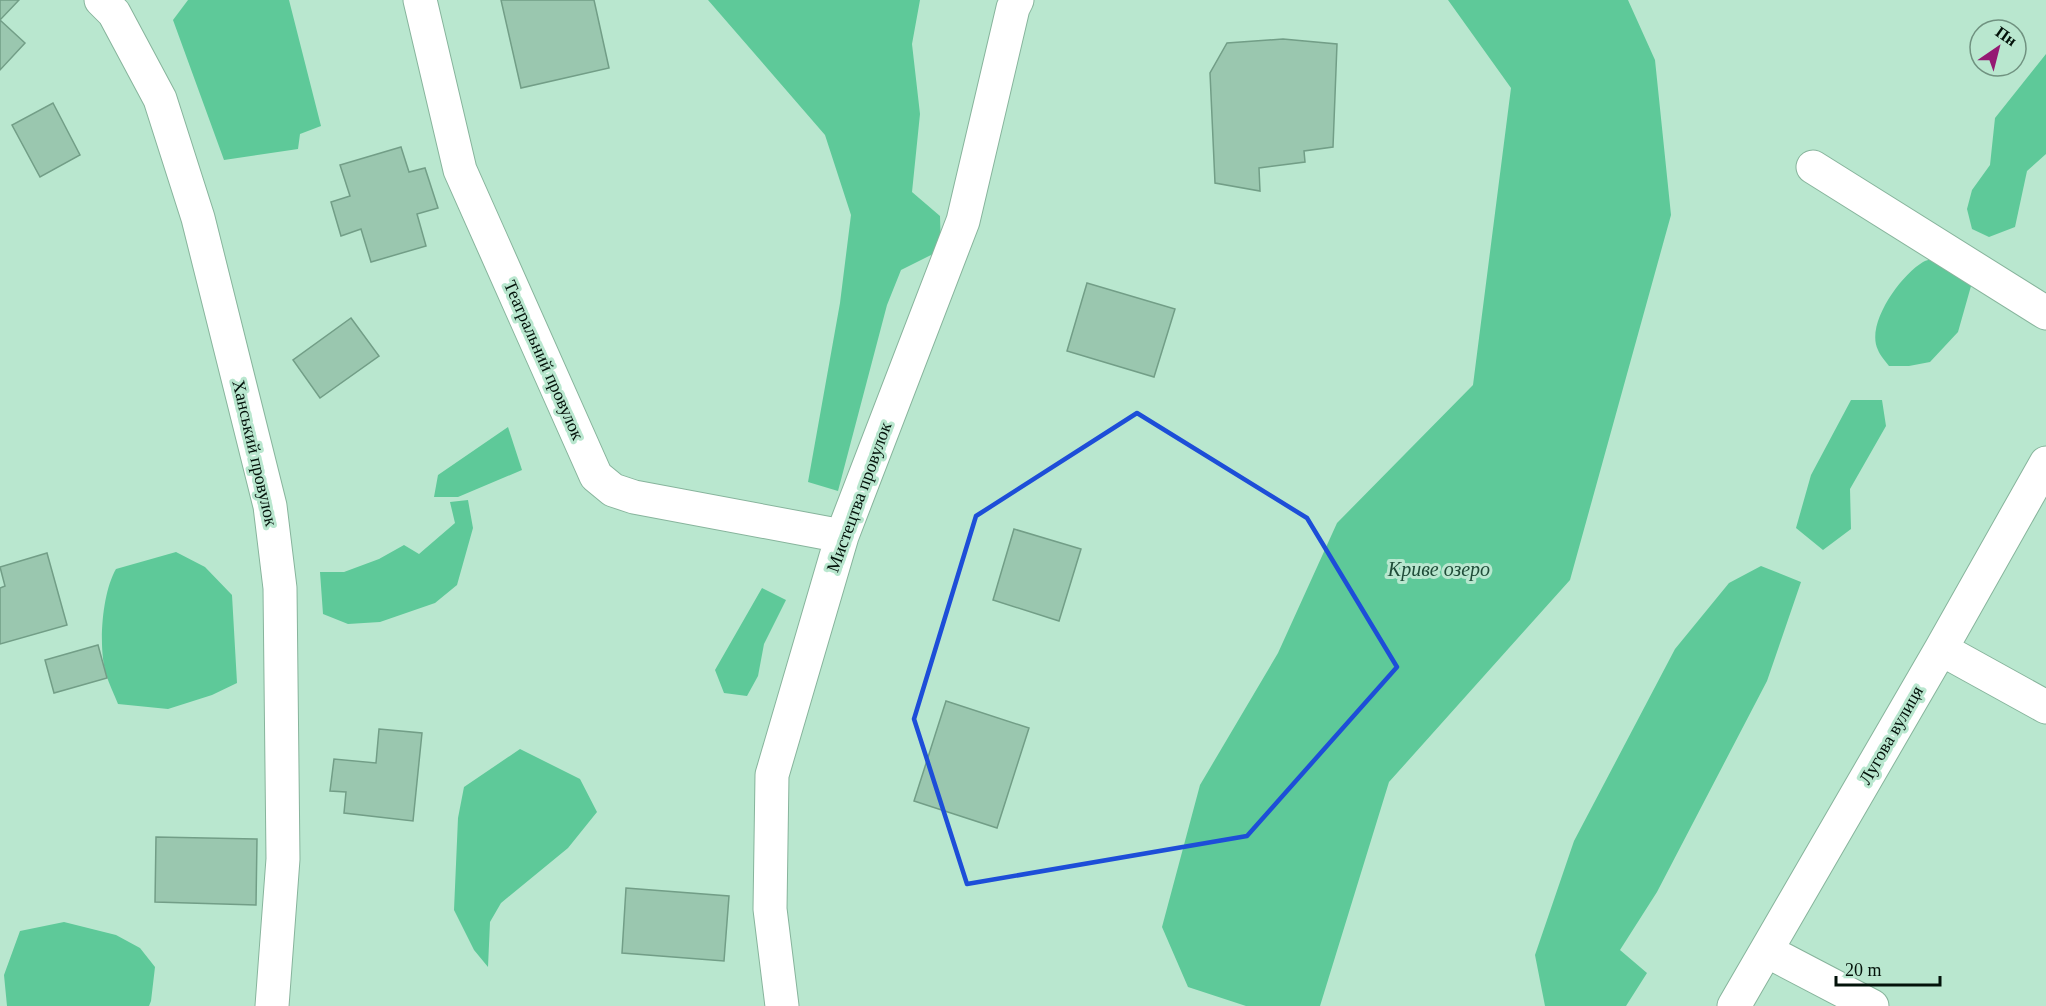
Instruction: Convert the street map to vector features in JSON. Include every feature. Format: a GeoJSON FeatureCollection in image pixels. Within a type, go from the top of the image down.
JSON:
{"type":"FeatureCollection","features":[{"type":"Feature","properties":{"kind":"street","name":"Ханський провулок"},"geometry":{"type":"LineString","coordinates":[[101,0],[114,13],[160,99],[198,218],[270,507],[280,588],[284,859],[272,1006]]}},
{"type":"Feature","properties":{"kind":"street","name":"Театральний провулок"},"geometry":{"type":"LineString","coordinates":[[420,0],[460,170],[596,476],[613,490],[634,497],[842,536]]}},
{"type":"Feature","properties":{"kind":"street","name":"Мистецтва провулок"},"geometry":{"type":"LineString","coordinates":[[782,1006],[770,909],[772,775],[842,536],[963,221],[1013,8],[1017,0]]}},
{"type":"Feature","properties":{"kind":"street"},"geometry":{"type":"LineString","coordinates":[[1813,167],[2046,313]]}},
{"type":"Feature","properties":{"kind":"street","name":"Лугова вулиця"},"geometry":{"type":"LineString","coordinates":[[1734,1006],[2046,463]]}},
{"type":"Feature","properties":{"kind":"street"},"geometry":{"type":"LineString","coordinates":[[1941,649],[2046,707]]}},
{"type":"Feature","properties":{"kind":"street"},"geometry":{"type":"LineString","coordinates":[[1767,951],[1872,1006]]}},
{"type":"Feature","properties":{"kind":"highlighted area"},"geometry":{"type":"Polygon","coordinates":[[[1137,413],[1307,518],[1397,667],[1247,836],[967,884],[914,719],[976,516],[1137,413]]]}},
{"type":"Feature","properties":{"kind":"water"},"geometry":{"type":"Polygon","coordinates":[[[188,0],[289,0],[321,126],[300,134],[298,149],[224,160],[173,20],[188,0]]]}},
{"type":"Feature","properties":{"kind":"water"},"geometry":{"type":"Polygon","coordinates":[[[708,0],[920,0],[912,44],[920,114],[912,192],[940,216],[941,250],[901,270],[887,305],[838,491],[808,482],[840,303],[851,215],[825,135],[708,0]]]}},
{"type":"Feature","properties":{"kind":"water","name":"Криве озеро"},"geometry":{"type":"Polygon","coordinates":[[[1448,0],[1628,0],[1655,60],[1671,215],[1570,580],[1389,782],[1320,1006],[1246,1006],[1188,987],[1162,927],[1200,785],[1278,653],[1337,523],[1473,385],[1511,88],[1448,0]]]}},
{"type":"Feature","properties":{"kind":"water"},"geometry":{"type":"Polygon","coordinates":[[[2046,54],[2046,154],[2027,171],[2015,227],[1989,237],[1972,229],[1967,209],[1972,190],[1990,165],[1995,118],[2046,54]]]}},
{"type":"Feature","properties":{"kind":"water"},"geometry":{"type":"Polygon","coordinates":[[[1942,257],[1973,279],[1958,332],[1930,362],[1909,366],[1889,366],[1879,352],[1875,339],[1876,327],[1887,301],[1914,268],[1925,261],[1942,257]]]}},
{"type":"Feature","properties":{"kind":"water"},"geometry":{"type":"Polygon","coordinates":[[[1851,400],[1882,400],[1886,426],[1850,489],[1851,529],[1823,550],[1796,528],[1811,475],[1851,400]]]}},
{"type":"Feature","properties":{"kind":"water"},"geometry":{"type":"Polygon","coordinates":[[[508,427],[522,470],[458,497],[434,497],[438,475],[508,427]]]}},
{"type":"Feature","properties":{"kind":"water"},"geometry":{"type":"Polygon","coordinates":[[[468,500],[473,528],[457,585],[435,603],[380,622],[348,624],[323,614],[320,572],[344,572],[379,559],[404,545],[419,554],[455,523],[450,502],[468,500]]]}},
{"type":"Feature","properties":{"kind":"water"},"geometry":{"type":"Polygon","coordinates":[[[176,552],[205,567],[232,595],[237,683],[212,695],[168,709],[118,704],[106,674],[102,650],[103,620],[111,579],[116,569],[176,552]]]}},
{"type":"Feature","properties":{"kind":"water"},"geometry":{"type":"Polygon","coordinates":[[[1761,566],[1801,582],[1767,681],[1657,892],[1620,950],[1647,973],[1626,1006],[1545,1006],[1535,955],[1574,841],[1675,649],[1729,583],[1761,566]]]}},
{"type":"Feature","properties":{"kind":"water"},"geometry":{"type":"Polygon","coordinates":[[[762,588],[786,600],[764,644],[758,676],[747,696],[724,693],[715,670],[762,588]]]}},
{"type":"Feature","properties":{"kind":"water"},"geometry":{"type":"Polygon","coordinates":[[[520,749],[580,779],[597,812],[568,848],[501,903],[490,922],[488,967],[474,950],[454,910],[458,818],[464,787],[520,749]]]}},
{"type":"Feature","properties":{"kind":"water"},"geometry":{"type":"Polygon","coordinates":[[[64,922],[116,935],[140,948],[155,967],[149,1006],[7,1006],[4,975],[20,931],[64,922]]]}},
{"type":"Feature","properties":{"kind":"building"},"geometry":{"type":"Polygon","coordinates":[[[0,0],[19,0],[0,20],[0,0]]]}},
{"type":"Feature","properties":{"kind":"building"},"geometry":{"type":"Polygon","coordinates":[[[501,0],[594,0],[609,68],[521,88],[501,0]]]}},
{"type":"Feature","properties":{"kind":"building"},"geometry":{"type":"Polygon","coordinates":[[[0,20],[25,43],[0,70],[0,20]]]}},
{"type":"Feature","properties":{"kind":"building"},"geometry":{"type":"Polygon","coordinates":[[[1283,39],[1337,44],[1333,147],[1304,151],[1305,162],[1259,168],[1260,191],[1215,183],[1210,73],[1227,43],[1283,39]]]}},
{"type":"Feature","properties":{"kind":"building"},"geometry":{"type":"Polygon","coordinates":[[[53,103],[80,155],[40,177],[12,125],[53,103]]]}},
{"type":"Feature","properties":{"kind":"building"},"geometry":{"type":"Polygon","coordinates":[[[401,147],[409,172],[425,168],[438,208],[417,214],[426,246],[371,262],[361,229],[341,236],[331,202],[350,196],[340,165],[401,147]]]}},
{"type":"Feature","properties":{"kind":"building"},"geometry":{"type":"Polygon","coordinates":[[[1087,283],[1175,309],[1154,377],[1067,351],[1087,283]]]}},
{"type":"Feature","properties":{"kind":"building"},"geometry":{"type":"Polygon","coordinates":[[[351,318],[379,356],[320,398],[293,360],[351,318]]]}},
{"type":"Feature","properties":{"kind":"building"},"geometry":{"type":"Polygon","coordinates":[[[1014,529],[1081,549],[1059,621],[993,600],[1014,529]]]}},
{"type":"Feature","properties":{"kind":"building"},"geometry":{"type":"Polygon","coordinates":[[[47,553],[67,625],[0,644],[0,588],[5,586],[0,567],[47,553]]]}},
{"type":"Feature","properties":{"kind":"building"},"geometry":{"type":"Polygon","coordinates":[[[98,645],[107,678],[54,693],[45,660],[98,645]]]}},
{"type":"Feature","properties":{"kind":"building"},"geometry":{"type":"Polygon","coordinates":[[[946,701],[1029,728],[997,828],[914,801],[946,701]]]}},
{"type":"Feature","properties":{"kind":"building"},"geometry":{"type":"Polygon","coordinates":[[[379,729],[422,733],[413,821],[344,813],[346,792],[330,791],[334,759],[376,763],[379,729]]]}},
{"type":"Feature","properties":{"kind":"building"},"geometry":{"type":"Polygon","coordinates":[[[156,837],[257,839],[256,905],[155,902],[156,837]]]}},
{"type":"Feature","properties":{"kind":"building"},"geometry":{"type":"Polygon","coordinates":[[[626,888],[729,896],[724,961],[622,953],[626,888]]]}}]}
